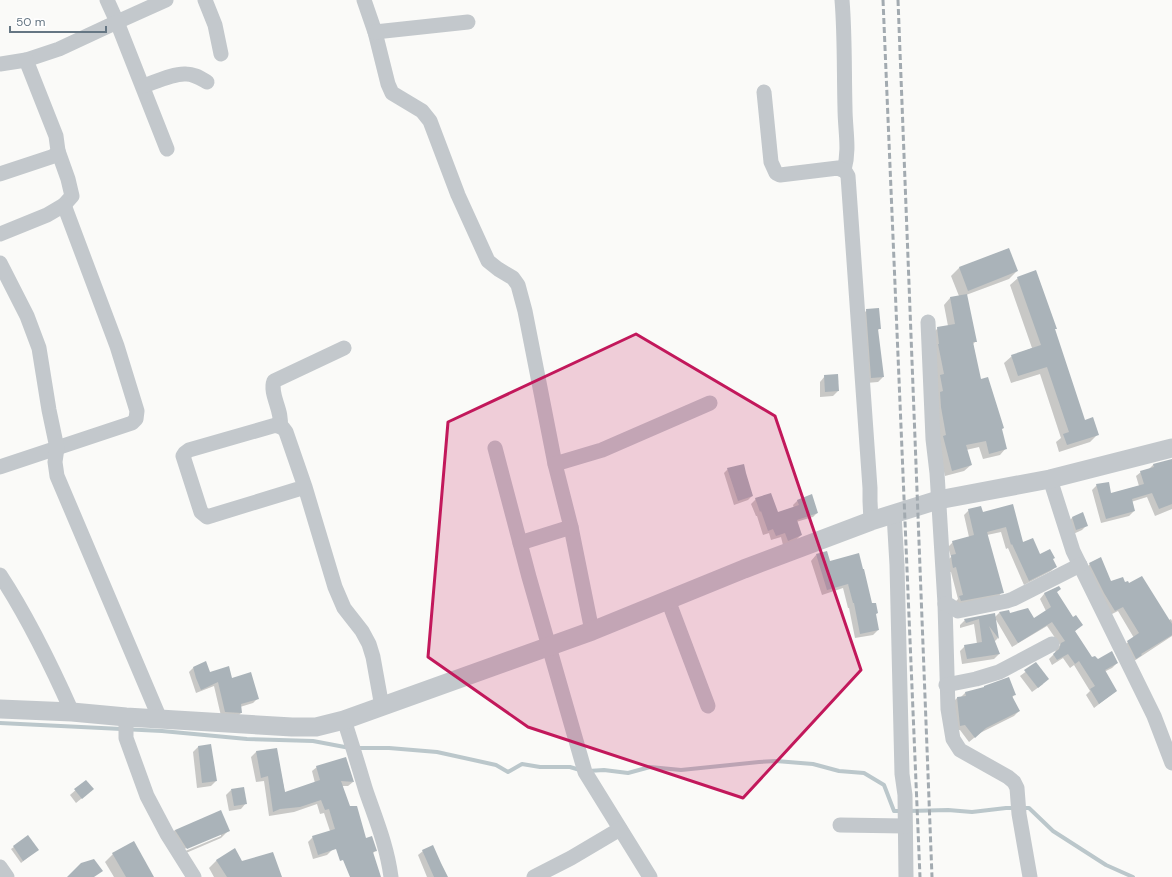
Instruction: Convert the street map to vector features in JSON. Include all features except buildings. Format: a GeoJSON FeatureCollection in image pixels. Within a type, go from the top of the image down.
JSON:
{"type":"FeatureCollection","features":[{"type":"Feature","properties":{"kind":"street"},"geometry":{"type":"LineString","coordinates":[[107,0],[143,86],[167,150]]}},
{"type":"Feature","properties":{"kind":"street"},"geometry":{"type":"LineString","coordinates":[[0,64],[26,60],[59,49],[166,0]]}},
{"type":"Feature","properties":{"kind":"street"},"geometry":{"type":"LineString","coordinates":[[204,0],[215,25],[221,54]]}},
{"type":"Feature","properties":{"kind":"street"},"geometry":{"type":"LineString","coordinates":[[364,0],[375,32],[388,84],[392,93],[422,111],[430,121],[458,195],[485,254],[493,265],[513,278],[518,285],[526,316],[555,464],[571,527],[592,631]]}},
{"type":"Feature","properties":{"kind":"street"},"geometry":{"type":"LineString","coordinates":[[842,0],[845,109],[848,151],[844,170]]}},
{"type":"Feature","properties":{"kind":"street"},"geometry":{"type":"LineString","coordinates":[[375,32],[468,22]]}},
{"type":"Feature","properties":{"kind":"street"},"geometry":{"type":"LineString","coordinates":[[0,234],[47,215],[64,205],[72,196],[58,151],[56,136],[26,60]]}},
{"type":"Feature","properties":{"kind":"street"},"geometry":{"type":"LineString","coordinates":[[143,86],[186,74],[195,75],[207,82]]}},
{"type":"Feature","properties":{"kind":"street"},"geometry":{"type":"LineString","coordinates":[[764,92],[771,162],[776,173],[780,174],[838,168],[844,170],[848,176],[871,521]]}},
{"type":"Feature","properties":{"kind":"street"},"geometry":{"type":"LineString","coordinates":[[0,174],[54,156],[58,151]]}},
{"type":"Feature","properties":{"kind":"street"},"geometry":{"type":"LineString","coordinates":[[0,468],[132,423],[136,419],[137,410],[117,346],[64,205]]}},
{"type":"Feature","properties":{"kind":"street"},"geometry":{"type":"LineString","coordinates":[[0,263],[27,316],[39,348],[57,448],[55,462],[57,476],[160,719]]}},
{"type":"Feature","properties":{"kind":"street"},"geometry":{"type":"LineString","coordinates":[[928,322],[933,439],[945,604],[946,685],[953,739],[960,750],[1008,777],[1014,782],[1017,788],[1019,814],[1030,877]]}},
{"type":"Feature","properties":{"kind":"street"},"geometry":{"type":"LineString","coordinates":[[280,426],[280,416],[273,388],[274,381],[344,348]]}},
{"type":"Feature","properties":{"kind":"street"},"geometry":{"type":"LineString","coordinates":[[555,464],[602,450],[710,403]]}},
{"type":"Feature","properties":{"kind":"street"},"geometry":{"type":"LineString","coordinates":[[305,488],[207,517],[201,512],[183,456],[184,453],[189,450],[276,425],[280,426],[286,432],[305,488],[335,587],[344,608],[362,631],[369,644],[373,657],[382,707]]}},
{"type":"Feature","properties":{"kind":"street"},"geometry":{"type":"LineString","coordinates":[[495,448],[520,543],[585,772],[650,877]]}},
{"type":"Feature","properties":{"kind":"street"},"geometry":{"type":"LineString","coordinates":[[0,709],[72,712],[126,720],[160,719],[347,729],[382,707],[592,631],[751,566],[871,521],[938,500],[1050,479],[1172,448]]}},
{"type":"Feature","properties":{"kind":"street"},"geometry":{"type":"LineString","coordinates":[[1050,479],[1069,543],[1154,716],[1172,763]]}},
{"type":"Feature","properties":{"kind":"street"},"geometry":{"type":"LineString","coordinates":[[894,514],[897,565],[906,877]]}},
{"type":"Feature","properties":{"kind":"street"},"geometry":{"type":"LineString","coordinates":[[520,543],[571,527]]}},
{"type":"Feature","properties":{"kind":"street"},"geometry":{"type":"LineString","coordinates":[[945,604],[958,611],[1007,601],[1080,565]]}},
{"type":"Feature","properties":{"kind":"street"},"geometry":{"type":"LineString","coordinates":[[0,575],[14,596],[40,642],[72,712]]}},
{"type":"Feature","properties":{"kind":"street"},"geometry":{"type":"LineString","coordinates":[[668,600],[708,706]]}},
{"type":"Feature","properties":{"kind":"street"},"geometry":{"type":"LineString","coordinates":[[946,685],[976,679],[999,672],[1052,644]]}},
{"type":"Feature","properties":{"kind":"street"},"geometry":{"type":"LineString","coordinates":[[126,720],[126,738],[147,796],[167,834],[194,877]]}},
{"type":"Feature","properties":{"kind":"street"},"geometry":{"type":"LineString","coordinates":[[347,729],[356,753],[366,792],[379,824],[389,862],[391,877]]}},
{"type":"Feature","properties":{"kind":"street"},"geometry":{"type":"LineString","coordinates":[[840,825],[905,823]]}},
{"type":"Feature","properties":{"kind":"street"},"geometry":{"type":"LineString","coordinates":[[534,877],[571,858],[620,829]]}},
{"type":"Feature","properties":{"kind":"street"},"geometry":{"type":"LineString","coordinates":[[0,867],[7,877]]}},
{"type":"Feature","properties":{"kind":"highlighted area"},"geometry":{"type":"Polygon","coordinates":[[[636,334],[775,416],[861,670],[743,798],[528,727],[428,657],[448,422],[636,334]]]}},
{"type":"Feature","properties":{"kind":"waterway"},"geometry":{"type":"LineString","coordinates":[[0,723],[162,731],[247,739],[313,741],[350,748]]}},
{"type":"Feature","properties":{"kind":"waterway"},"geometry":{"type":"LineString","coordinates":[[357,748],[389,748],[437,752],[496,765],[508,772],[522,764],[540,767],[570,767],[580,770]]}},
{"type":"Feature","properties":{"kind":"waterway"},"geometry":{"type":"LineString","coordinates":[[588,771],[604,770],[628,773],[650,767],[681,770],[776,761],[813,764],[839,771],[864,773],[884,785],[894,811],[902,811]]}},
{"type":"Feature","properties":{"kind":"waterway"},"geometry":{"type":"LineString","coordinates":[[909,811],[948,810],[972,812],[1006,808],[1029,808],[1053,831],[1106,865],[1133,877]]}},
{"type":"Feature","properties":{"kind":"railway"},"geometry":{"type":"LineString","coordinates":[[883,0],[920,877]]}},
{"type":"Feature","properties":{"kind":"railway"},"geometry":{"type":"LineString","coordinates":[[898,0],[932,877]]}}]}
